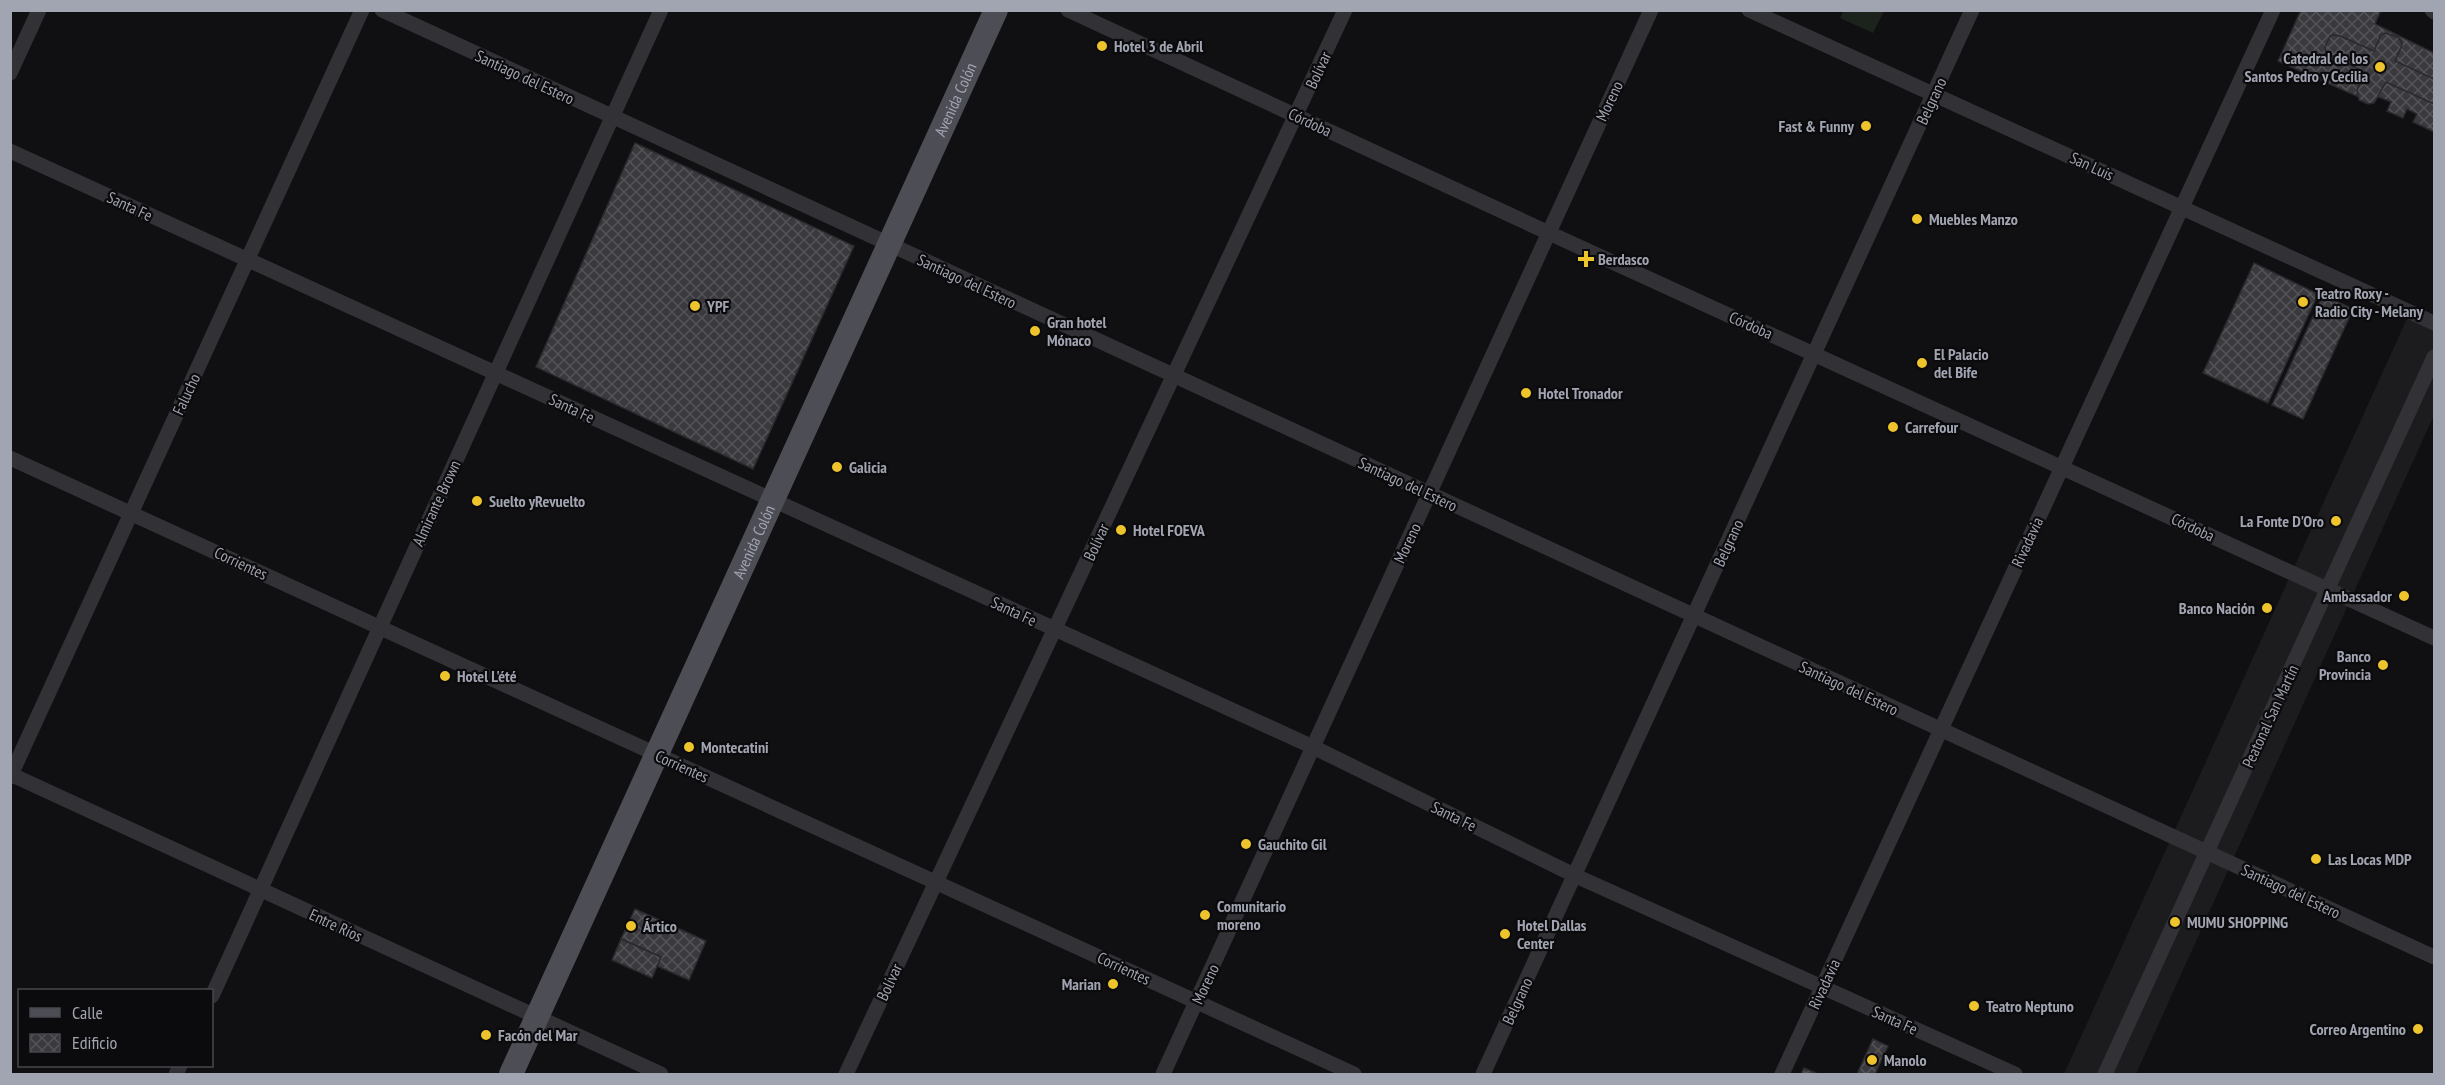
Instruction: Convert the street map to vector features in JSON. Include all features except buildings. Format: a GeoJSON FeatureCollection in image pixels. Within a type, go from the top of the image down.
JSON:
{"type":"FeatureCollection","features":[{"type":"Feature","properties":{"kind":"main road","name":"Avenida Colón"},"geometry":{"type":"LineString","coordinates":[[511,1074],[996,10]]}},
{"type":"Feature","properties":{"kind":"street"},"geometry":{"type":"LineString","coordinates":[[10,73],[39,10]]}},
{"type":"Feature","properties":{"kind":"street","name":"Falucho"},"geometry":{"type":"LineString","coordinates":[[11,776],[362,10]]}},
{"type":"Feature","properties":{"kind":"street","name":"Santiago del Estero"},"geometry":{"type":"LineString","coordinates":[[382,10],[2434,957]]}},
{"type":"Feature","properties":{"kind":"street","name":"Almirante Brown"},"geometry":{"type":"LineString","coordinates":[[213,994],[661,10]]}},
{"type":"Feature","properties":{"kind":"street","name":"Córdoba"},"geometry":{"type":"LineString","coordinates":[[1068,10],[2434,638]]}},
{"type":"Feature","properties":{"kind":"street","name":"Bolívar"},"geometry":{"type":"LineString","coordinates":[[846,1074],[1346,10]]}},
{"type":"Feature","properties":{"kind":"street","name":"Moreno"},"geometry":{"type":"LineString","coordinates":[[1163,1074],[1650,10]]}},
{"type":"Feature","properties":{"kind":"street","name":"San Luis"},"geometry":{"type":"LineString","coordinates":[[1749,10],[2434,323]]}},
{"type":"Feature","properties":{"kind":"street","name":"Belgrano"},"geometry":{"type":"LineString","coordinates":[[1483,1074],[1576,876],[1972,10]]}},
{"type":"Feature","properties":{"kind":"street","name":"Rivadavia"},"geometry":{"type":"LineString","coordinates":[[1782,1074],[2273,10]]}},
{"type":"Feature","properties":{"kind":"street","name":"Santa Fe"},"geometry":{"type":"LineString","coordinates":[[10,152],[1313,747],[1576,876],[2015,1074]]}},
{"type":"Feature","properties":{"kind":"street","name":"Peatonal San Martín"},"geometry":{"type":"LineString","coordinates":[[2105,1074],[2434,357]]}},
{"type":"Feature","properties":{"kind":"street","name":"Corrientes"},"geometry":{"type":"LineString","coordinates":[[10,459],[1354,1074]]}},
{"type":"Feature","properties":{"kind":"street","name":"Entre Ríos"},"geometry":{"type":"LineString","coordinates":[[11,776],[661,1074]]}},
{"type":"Feature","properties":{"kind":"shaded area"},"geometry":{"type":"Polygon","coordinates":[[[1844,10],[1884,11],[1873,33],[1840,18],[1844,10]]]}},
{"type":"Feature","properties":{"kind":"shaded area"},"geometry":{"type":"Polygon","coordinates":[[[2410,312],[2434,323],[2434,415],[2136,1074],[2064,1074],[2410,312]]]}},
{"type":"Feature","properties":{"kind":"place","name":"Hotel 3 de Abril"},"geometry":{"type":"Point","coordinates":[1102,46]}},
{"type":"Feature","properties":{"kind":"place","name":"Catedral de los Santos Pedro y Cecilia"},"geometry":{"type":"Point","coordinates":[2380,67]}},
{"type":"Feature","properties":{"kind":"place","name":"Fast & Funny"},"geometry":{"type":"Point","coordinates":[1866,126]}},
{"type":"Feature","properties":{"kind":"place","name":"Muebles Manzo"},"geometry":{"type":"Point","coordinates":[1917,219]}},
{"type":"Feature","properties":{"kind":"place","name":"Berdasco"},"geometry":{"type":"Point","coordinates":[1586,259]}},
{"type":"Feature","properties":{"kind":"place","name":"Teatro Roxy - Radio City - Melany"},"geometry":{"type":"Point","coordinates":[2303,302]}},
{"type":"Feature","properties":{"kind":"place","name":"YPF"},"geometry":{"type":"Point","coordinates":[695,306]}},
{"type":"Feature","properties":{"kind":"place","name":"Gran hotel Mónaco"},"geometry":{"type":"Point","coordinates":[1035,331]}},
{"type":"Feature","properties":{"kind":"place","name":"El Palacio del Bife"},"geometry":{"type":"Point","coordinates":[1922,363]}},
{"type":"Feature","properties":{"kind":"place","name":"Hotel Tronador"},"geometry":{"type":"Point","coordinates":[1526,393]}},
{"type":"Feature","properties":{"kind":"place","name":"Carrefour"},"geometry":{"type":"Point","coordinates":[1893,427]}},
{"type":"Feature","properties":{"kind":"place","name":"Galicia"},"geometry":{"type":"Point","coordinates":[837,467]}},
{"type":"Feature","properties":{"kind":"place","name":"Suelto yRevuelto"},"geometry":{"type":"Point","coordinates":[477,501]}},
{"type":"Feature","properties":{"kind":"place","name":"La Fonte D'Oro"},"geometry":{"type":"Point","coordinates":[2336,521]}},
{"type":"Feature","properties":{"kind":"place","name":"Hotel FOEVA"},"geometry":{"type":"Point","coordinates":[1121,530]}},
{"type":"Feature","properties":{"kind":"place","name":"Ambassador"},"geometry":{"type":"Point","coordinates":[2404,596]}},
{"type":"Feature","properties":{"kind":"place","name":"Banco Nación"},"geometry":{"type":"Point","coordinates":[2267,608]}},
{"type":"Feature","properties":{"kind":"place","name":"Banco Provincia"},"geometry":{"type":"Point","coordinates":[2383,665]}},
{"type":"Feature","properties":{"kind":"place","name":"Hotel L'été"},"geometry":{"type":"Point","coordinates":[445,676]}},
{"type":"Feature","properties":{"kind":"place","name":"Montecatini"},"geometry":{"type":"Point","coordinates":[689,747]}},
{"type":"Feature","properties":{"kind":"place","name":"Gauchito Gil"},"geometry":{"type":"Point","coordinates":[1246,844]}},
{"type":"Feature","properties":{"kind":"place","name":"Las Locas MDP"},"geometry":{"type":"Point","coordinates":[2316,859]}},
{"type":"Feature","properties":{"kind":"place","name":"Comunitario moreno"},"geometry":{"type":"Point","coordinates":[1205,915]}},
{"type":"Feature","properties":{"kind":"place","name":"MUMU SHOPPING"},"geometry":{"type":"Point","coordinates":[2175,922]}},
{"type":"Feature","properties":{"kind":"place","name":"Ártico"},"geometry":{"type":"Point","coordinates":[631,926]}},
{"type":"Feature","properties":{"kind":"place","name":"Hotel Dallas Center"},"geometry":{"type":"Point","coordinates":[1505,934]}},
{"type":"Feature","properties":{"kind":"place","name":"Marian"},"geometry":{"type":"Point","coordinates":[1113,984]}},
{"type":"Feature","properties":{"kind":"place","name":"Teatro Neptuno"},"geometry":{"type":"Point","coordinates":[1974,1006]}},
{"type":"Feature","properties":{"kind":"place","name":"Correo Argentino"},"geometry":{"type":"Point","coordinates":[2418,1029]}},
{"type":"Feature","properties":{"kind":"place","name":"Facón del Mar"},"geometry":{"type":"Point","coordinates":[486,1035]}},
{"type":"Feature","properties":{"kind":"place","name":"Manolo"},"geometry":{"type":"Point","coordinates":[1872,1060]}}]}
